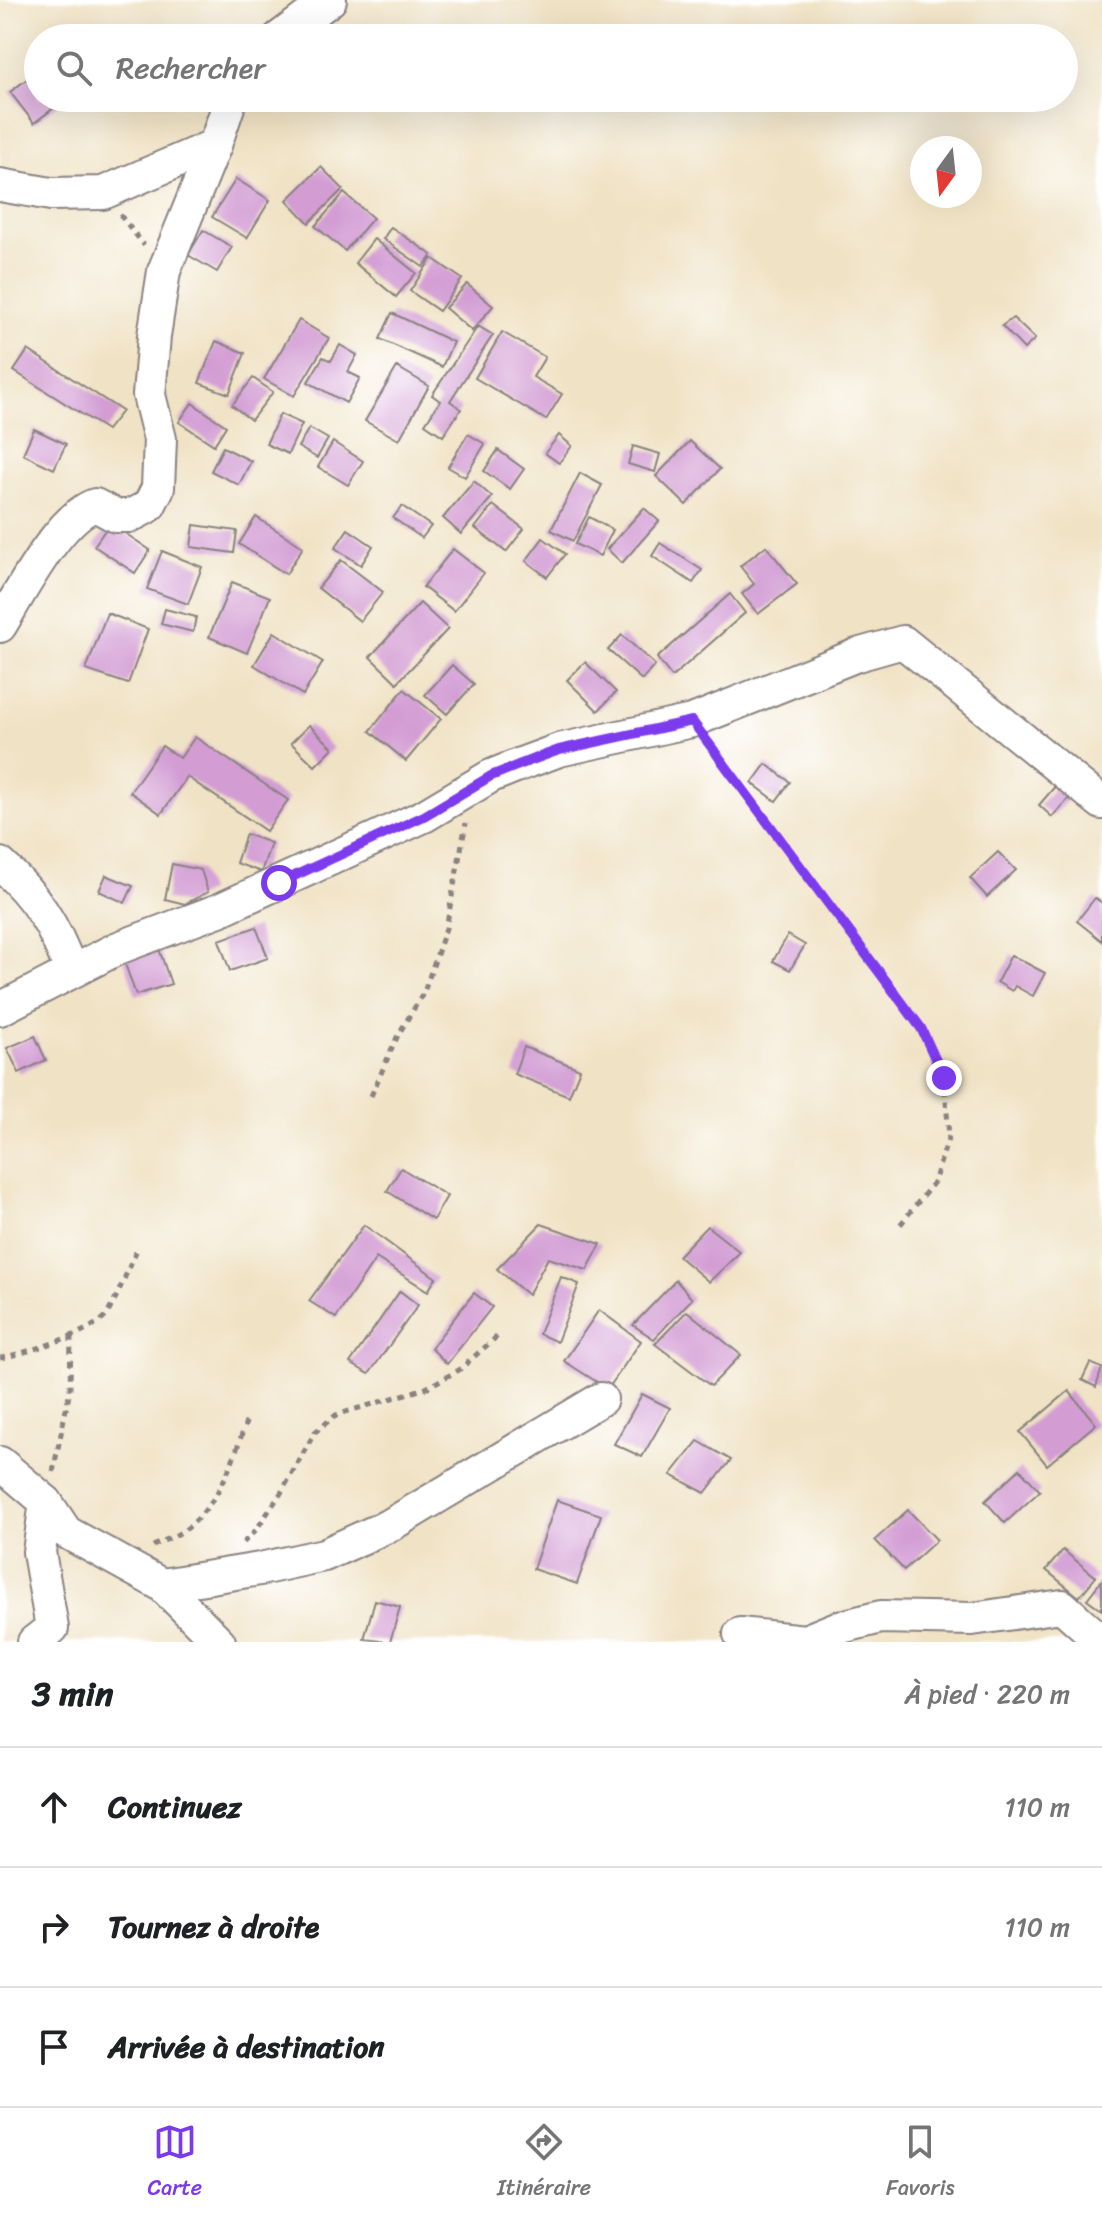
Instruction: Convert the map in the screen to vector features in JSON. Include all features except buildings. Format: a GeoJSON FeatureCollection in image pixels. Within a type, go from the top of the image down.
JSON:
{"type":"FeatureCollection","features":[{"type":"Feature","properties":{"kind":"street"},"geometry":{"type":"LineString","coordinates":[[298,24],[330,0]]}},
{"type":"Feature","properties":{"kind":"street"},"geometry":{"type":"LineString","coordinates":[[0,626],[44,553],[81,510],[95,505],[116,516],[130,516],[149,506],[158,488],[160,439],[149,395],[164,271],[226,112]]}},
{"type":"Feature","properties":{"kind":"street"},"geometry":{"type":"LineString","coordinates":[[0,185],[51,194],[103,193],[215,145]]}},
{"type":"Feature","properties":{"kind":"street"},"geometry":{"type":"LineString","coordinates":[[0,1009],[118,948],[267,888],[424,816],[491,776],[559,750],[692,721],[857,655],[903,642],[1102,803]]}},
{"type":"Feature","properties":{"kind":"street"},"geometry":{"type":"LineString","coordinates":[[0,864],[30,892],[44,911],[71,971]]}},
{"type":"Feature","properties":{"kind":"street"},"geometry":{"type":"LineString","coordinates":[[162,1585],[324,1555],[392,1524],[601,1399]]}},
{"type":"Feature","properties":{"kind":"street"},"geometry":{"type":"LineString","coordinates":[[0,1463],[46,1502],[66,1532],[162,1585],[219,1642]]}},
{"type":"Feature","properties":{"kind":"street"},"geometry":{"type":"LineString","coordinates":[[34,1642],[52,1628],[39,1552],[46,1502]]}},
{"type":"Feature","properties":{"kind":"street"},"geometry":{"type":"LineString","coordinates":[[740,1634],[805,1641],[837,1628],[881,1617],[972,1619],[1062,1606],[1102,1642]]}},
{"type":"Feature","properties":{"kind":"path"},"geometry":{"type":"LineString","coordinates":[[103,193],[164,271]]}},
{"type":"Feature","properties":{"kind":"path"},"geometry":{"type":"LineString","coordinates":[[692,721],[921,1028],[944,1078],[949,1136],[934,1182],[900,1225]]}},
{"type":"Feature","properties":{"kind":"path"},"geometry":{"type":"LineString","coordinates":[[371,1096],[398,1035],[424,992],[446,928],[464,840],[469,790]]}},
{"type":"Feature","properties":{"kind":"path"},"geometry":{"type":"LineString","coordinates":[[0,1358],[24,1353],[71,1335],[104,1317],[138,1248]]}},
{"type":"Feature","properties":{"kind":"path"},"geometry":{"type":"LineString","coordinates":[[212,1576],[256,1530],[315,1432],[336,1415],[426,1388],[459,1370],[501,1333]]}},
{"type":"Feature","properties":{"kind":"path"},"geometry":{"type":"LineString","coordinates":[[46,1502],[70,1390],[71,1335]]}},
{"type":"Feature","properties":{"kind":"path"},"geometry":{"type":"LineString","coordinates":[[124,1562],[189,1527],[215,1499],[232,1463],[248,1416]]}},
{"type":"Feature","properties":{"kind":"route"},"geometry":{"type":"LineString","coordinates":[[279,883],[424,816],[491,776],[521,764],[559,750],[692,721],[921,1028],[944,1078]]}}]}
